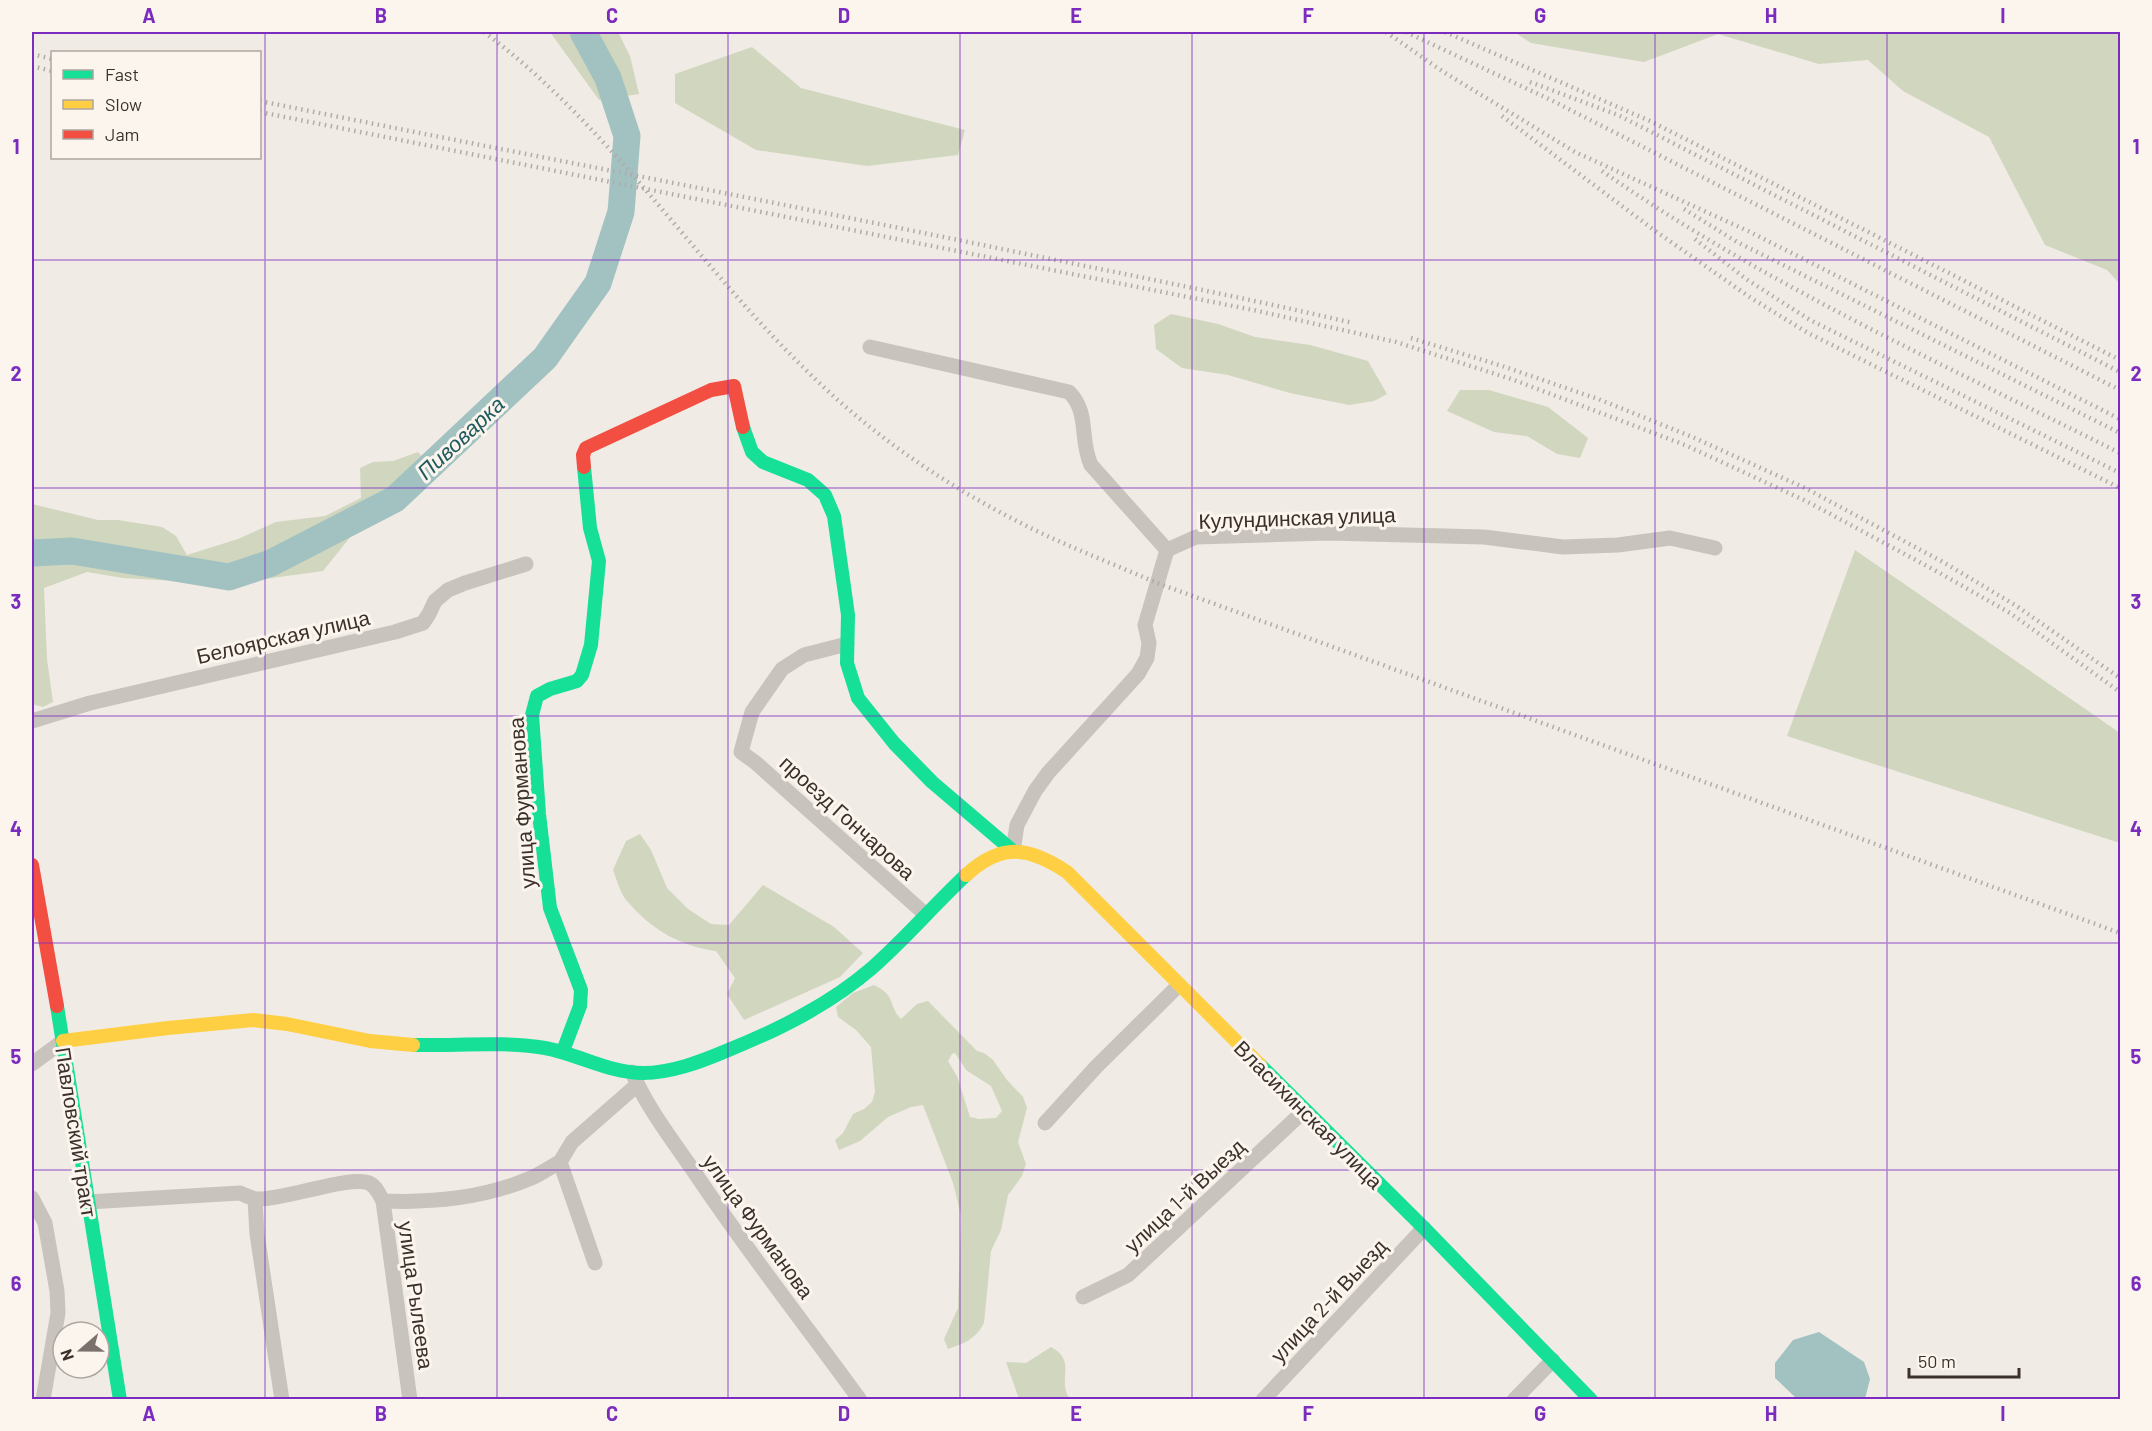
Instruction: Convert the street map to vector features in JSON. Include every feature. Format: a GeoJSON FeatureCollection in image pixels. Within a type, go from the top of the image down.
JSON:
{"type":"FeatureCollection","features":[{"type":"Feature","properties":{"kind":"street"},"geometry":{"type":"LineString","coordinates":[[870,347],[1069,392],[1081,409],[1086,454],[1091,465],[1167,550],[1144,625],[1149,643],[1147,658],[1138,674],[1048,773],[1035,791],[1017,825],[1013,851]]}},
{"type":"Feature","properties":{"kind":"street","name":"Власихинская улица"},"geometry":{"type":"LineString","coordinates":[[734,386],[744,434],[752,452],[763,462],[808,480],[825,495],[834,516],[848,615],[847,663],[858,698],[894,743],[932,782],[1013,851]]}},
{"type":"Feature","properties":{"kind":"street","name":"улица Фурманова"},"geometry":{"type":"LineString","coordinates":[[563,1051],[580,1006],[581,990],[550,908],[539,814],[532,715],[537,696],[550,689],[577,681],[582,675],[591,645],[599,561],[590,528],[583,455],[586,448],[711,390],[734,386]]}},
{"type":"Feature","properties":{"kind":"street","name":"Кулундинская улица"},"geometry":{"type":"LineString","coordinates":[[1167,550],[1197,537],[1328,532],[1484,537],[1563,547],[1618,545],[1670,538],[1715,548]]}},
{"type":"Feature","properties":{"kind":"street","name":"Белоярская улица"},"geometry":{"type":"LineString","coordinates":[[32,721],[90,703],[395,632],[423,622],[435,601],[448,590],[526,564]]}},
{"type":"Feature","properties":{"kind":"street","name":"проезд Гончарова"},"geometry":{"type":"LineString","coordinates":[[847,644],[804,655],[782,669],[753,712],[741,752],[925,914]]}},
{"type":"Feature","properties":{"kind":"street","name":"Власихинская улица"},"geometry":{"type":"LineString","coordinates":[[634,1079],[691,1064],[735,1047],[817,1007],[850,986],[874,966],[981,862],[995,854],[1013,851],[1035,853],[1067,872],[1424,1228],[1591,1400]]}},
{"type":"Feature","properties":{"kind":"street","name":"Павловский тракт"},"geometry":{"type":"LineString","coordinates":[[32,865],[63,1041],[120,1400]]}},
{"type":"Feature","properties":{"kind":"street"},"geometry":{"type":"LineString","coordinates":[[1045,1123],[1096,1067],[1179,985]]}},
{"type":"Feature","properties":{"kind":"street"},"geometry":{"type":"LineString","coordinates":[[32,1064],[63,1041],[159,1028],[251,1020],[278,1022],[386,1043],[536,1047],[563,1051],[634,1079],[572,1142],[560,1162],[595,1263]]}},
{"type":"Feature","properties":{"kind":"street","name":"улица Фурманова"},"geometry":{"type":"LineString","coordinates":[[634,1079],[723,1215],[860,1400]]}},
{"type":"Feature","properties":{"kind":"street","name":"улица 1-й Выезд"},"geometry":{"type":"LineString","coordinates":[[1083,1298],[1128,1275],[1305,1110]]}},
{"type":"Feature","properties":{"kind":"street","name":"улица Рылеева"},"geometry":{"type":"LineString","coordinates":[[410,1400],[383,1201],[413,1202],[472,1195],[531,1178],[560,1162]]}},
{"type":"Feature","properties":{"kind":"street"},"geometry":{"type":"LineString","coordinates":[[88,1202],[240,1193],[255,1199],[276,1198],[352,1182],[367,1182],[376,1188],[383,1201]]}},
{"type":"Feature","properties":{"kind":"street"},"geometry":{"type":"LineString","coordinates":[[32,1198],[45,1223],[57,1291],[58,1313],[43,1400]]}},
{"type":"Feature","properties":{"kind":"street"},"geometry":{"type":"LineString","coordinates":[[255,1199],[257,1234],[282,1400]]}},
{"type":"Feature","properties":{"kind":"street","name":"улица 2-й Выезд"},"geometry":{"type":"LineString","coordinates":[[1263,1400],[1424,1228]]}},
{"type":"Feature","properties":{"kind":"street"},"geometry":{"type":"LineString","coordinates":[[1514,1400],[1553,1360]]}},
{"type":"Feature","properties":{"kind":"green space"},"geometry":{"type":"Polygon","coordinates":[[[550,32],[618,32],[630,56],[639,94],[599,100],[550,32]]]}},
{"type":"Feature","properties":{"kind":"green space"},"geometry":{"type":"Polygon","coordinates":[[[1514,32],[2120,32],[2120,284],[2107,270],[2045,245],[1989,137],[1903,91],[1868,60],[1819,64],[1718,34],[1644,62],[1531,43],[1514,32]]]}},
{"type":"Feature","properties":{"kind":"green space"},"geometry":{"type":"Polygon","coordinates":[[[752,47],[801,88],[965,130],[958,155],[867,166],[756,150],[675,103],[675,74],[752,47]]]}},
{"type":"Feature","properties":{"kind":"green space"},"geometry":{"type":"Polygon","coordinates":[[[1171,314],[1218,324],[1255,337],[1310,345],[1368,361],[1387,394],[1374,401],[1349,405],[1290,393],[1228,375],[1182,368],[1156,349],[1154,325],[1171,314]]]}},
{"type":"Feature","properties":{"kind":"green space"},"geometry":{"type":"Polygon","coordinates":[[[1460,390],[1489,390],[1548,407],[1588,438],[1580,458],[1557,454],[1527,436],[1494,432],[1447,411],[1460,390]]]}},
{"type":"Feature","properties":{"kind":"green space"},"geometry":{"type":"Polygon","coordinates":[[[418,452],[435,471],[411,499],[363,521],[323,571],[265,579],[193,582],[123,578],[87,572],[44,588],[47,659],[53,702],[43,707],[32,704],[32,504],[98,520],[118,520],[162,527],[176,536],[187,555],[238,539],[276,522],[325,516],[361,498],[360,468],[373,462],[393,461],[418,452]]]}},
{"type":"Feature","properties":{"kind":"green space"},"geometry":{"type":"Polygon","coordinates":[[[1855,550],[2120,733],[2120,843],[1787,736],[1855,550]]]}},
{"type":"Feature","properties":{"kind":"green space"},"geometry":{"type":"Polygon","coordinates":[[[640,834],[651,850],[667,888],[688,909],[711,924],[729,925],[763,885],[834,927],[863,953],[840,977],[744,1020],[727,994],[735,978],[716,951],[690,945],[667,935],[636,911],[622,894],[613,870],[626,841],[640,834]]]}},
{"type":"Feature","properties":{"kind":"green space"},"geometry":{"type":"Polygon","coordinates":[[[874,985],[886,993],[901,1019],[917,1004],[928,1001],[977,1051],[993,1060],[1023,1097],[1027,1108],[1018,1142],[1026,1164],[1022,1176],[1008,1195],[1001,1230],[991,1251],[984,1323],[973,1337],[948,1349],[944,1339],[958,1308],[961,1215],[953,1183],[923,1105],[911,1107],[888,1117],[860,1141],[839,1150],[835,1140],[843,1133],[853,1114],[872,1102],[875,1092],[871,1047],[856,1030],[838,1017],[836,1007],[853,993],[874,985]],[[955,1053],[952,1054],[948,1061],[957,1076],[970,1117],[996,1118],[1002,1111],[991,1086],[966,1070],[955,1053]]]}},
{"type":"Feature","properties":{"kind":"green space"},"geometry":{"type":"Polygon","coordinates":[[[1051,1347],[1063,1358],[1066,1392],[1070,1399],[1019,1399],[1006,1362],[1026,1363],[1051,1347]]]}},
{"type":"Feature","properties":{"kind":"water"},"geometry":{"type":"Polygon","coordinates":[[[1819,1332],[1864,1362],[1870,1379],[1865,1399],[1797,1399],[1775,1378],[1775,1363],[1793,1340],[1819,1332]]]}},
{"type":"Feature","properties":{"kind":"waterway","name":"Пивоварка"},"geometry":{"type":"LineString","coordinates":[[32,553],[72,551],[229,577],[271,563],[395,499],[545,358],[598,283],[621,212],[627,136],[608,78],[583,32]]}},
{"type":"Feature","properties":{"kind":"railway"},"geometry":{"type":"LineString","coordinates":[[484,32],[529,69],[612,151],[726,285],[829,392],[903,452],[983,503],[1047,536],[1157,583],[2120,933]]}},
{"type":"Feature","properties":{"kind":"railway"},"geometry":{"type":"LineString","coordinates":[[1386,32],[1442,71],[1575,152],[1748,231],[2120,419]]}},
{"type":"Feature","properties":{"kind":"railway"},"geometry":{"type":"LineString","coordinates":[[1406,32],[1551,100],[2120,390]]}},
{"type":"Feature","properties":{"kind":"railway"},"geometry":{"type":"LineString","coordinates":[[1445,32],[1650,121],[2120,360]]}},
{"type":"Feature","properties":{"kind":"railway"},"geometry":{"type":"LineString","coordinates":[[32,54],[51,59]]}},
{"type":"Feature","properties":{"kind":"railway"},"geometry":{"type":"LineString","coordinates":[[32,66],[51,71]]}},
{"type":"Feature","properties":{"kind":"railway"},"geometry":{"type":"LineString","coordinates":[[1530,82],[1618,115],[2120,372]]}},
{"type":"Feature","properties":{"kind":"railway"},"geometry":{"type":"LineString","coordinates":[[261,101],[909,230],[1353,323]]}},
{"type":"Feature","properties":{"kind":"railway"},"geometry":{"type":"LineString","coordinates":[[261,112],[1258,311],[1396,342],[1514,380],[1685,445],[1808,502],[2010,613],[2120,692]]}},
{"type":"Feature","properties":{"kind":"railway"},"geometry":{"type":"LineString","coordinates":[[1502,116],[1654,230],[1751,298],[1808,333],[2120,488]]}},
{"type":"Feature","properties":{"kind":"railway"},"geometry":{"type":"LineString","coordinates":[[1602,171],[1664,212],[1791,287],[2120,453]]}},
{"type":"Feature","properties":{"kind":"railway"},"geometry":{"type":"LineString","coordinates":[[1684,209],[1737,242],[2120,433]]}},
{"type":"Feature","properties":{"kind":"railway"},"geometry":{"type":"LineString","coordinates":[[1695,239],[1746,279],[1810,320],[2120,473]]}},
{"type":"Feature","properties":{"kind":"railway"},"geometry":{"type":"LineString","coordinates":[[1411,338],[1598,399],[1690,436],[1805,488],[1943,562],[2015,605],[2120,678]]}},
{"type":"Feature","properties":{"kind":"traffic: fast"},"geometry":{"type":"LineString","coordinates":[[743,427],[752,452],[763,462],[808,480],[825,495],[834,516],[848,615],[847,663],[858,698],[894,743],[932,782],[1013,851]]}},
{"type":"Feature","properties":{"kind":"traffic: fast"},"geometry":{"type":"LineString","coordinates":[[563,1051],[580,1006],[581,990],[550,908],[539,814],[532,715],[537,696],[550,689],[577,681],[582,675],[591,645],[599,561],[590,528],[584,467]]}},
{"type":"Feature","properties":{"kind":"traffic: fast"},"geometry":{"type":"LineString","coordinates":[[413,1045],[529,1046],[557,1051],[606,1067],[630,1072],[654,1073],[685,1066],[765,1034],[838,994],[884,957],[966,875]]}},
{"type":"Feature","properties":{"kind":"traffic: fast"},"geometry":{"type":"LineString","coordinates":[[57,1006],[120,1400]]}},
{"type":"Feature","properties":{"kind":"traffic: fast"},"geometry":{"type":"LineString","coordinates":[[1260,1065],[1424,1228],[1591,1400]]}},
{"type":"Feature","properties":{"kind":"traffic: slow"},"geometry":{"type":"LineString","coordinates":[[966,875],[992,857],[1016,852],[1040,857],[1067,872],[1260,1065]]}},
{"type":"Feature","properties":{"kind":"traffic: slow"},"geometry":{"type":"LineString","coordinates":[[63,1041],[253,1020],[287,1024],[370,1041],[413,1045]]}},
{"type":"Feature","properties":{"kind":"traffic: jam"},"geometry":{"type":"LineString","coordinates":[[584,467],[583,455],[586,448],[711,390],[734,386],[743,427]]}},
{"type":"Feature","properties":{"kind":"traffic: jam"},"geometry":{"type":"LineString","coordinates":[[32,865],[57,1006]]}}]}
